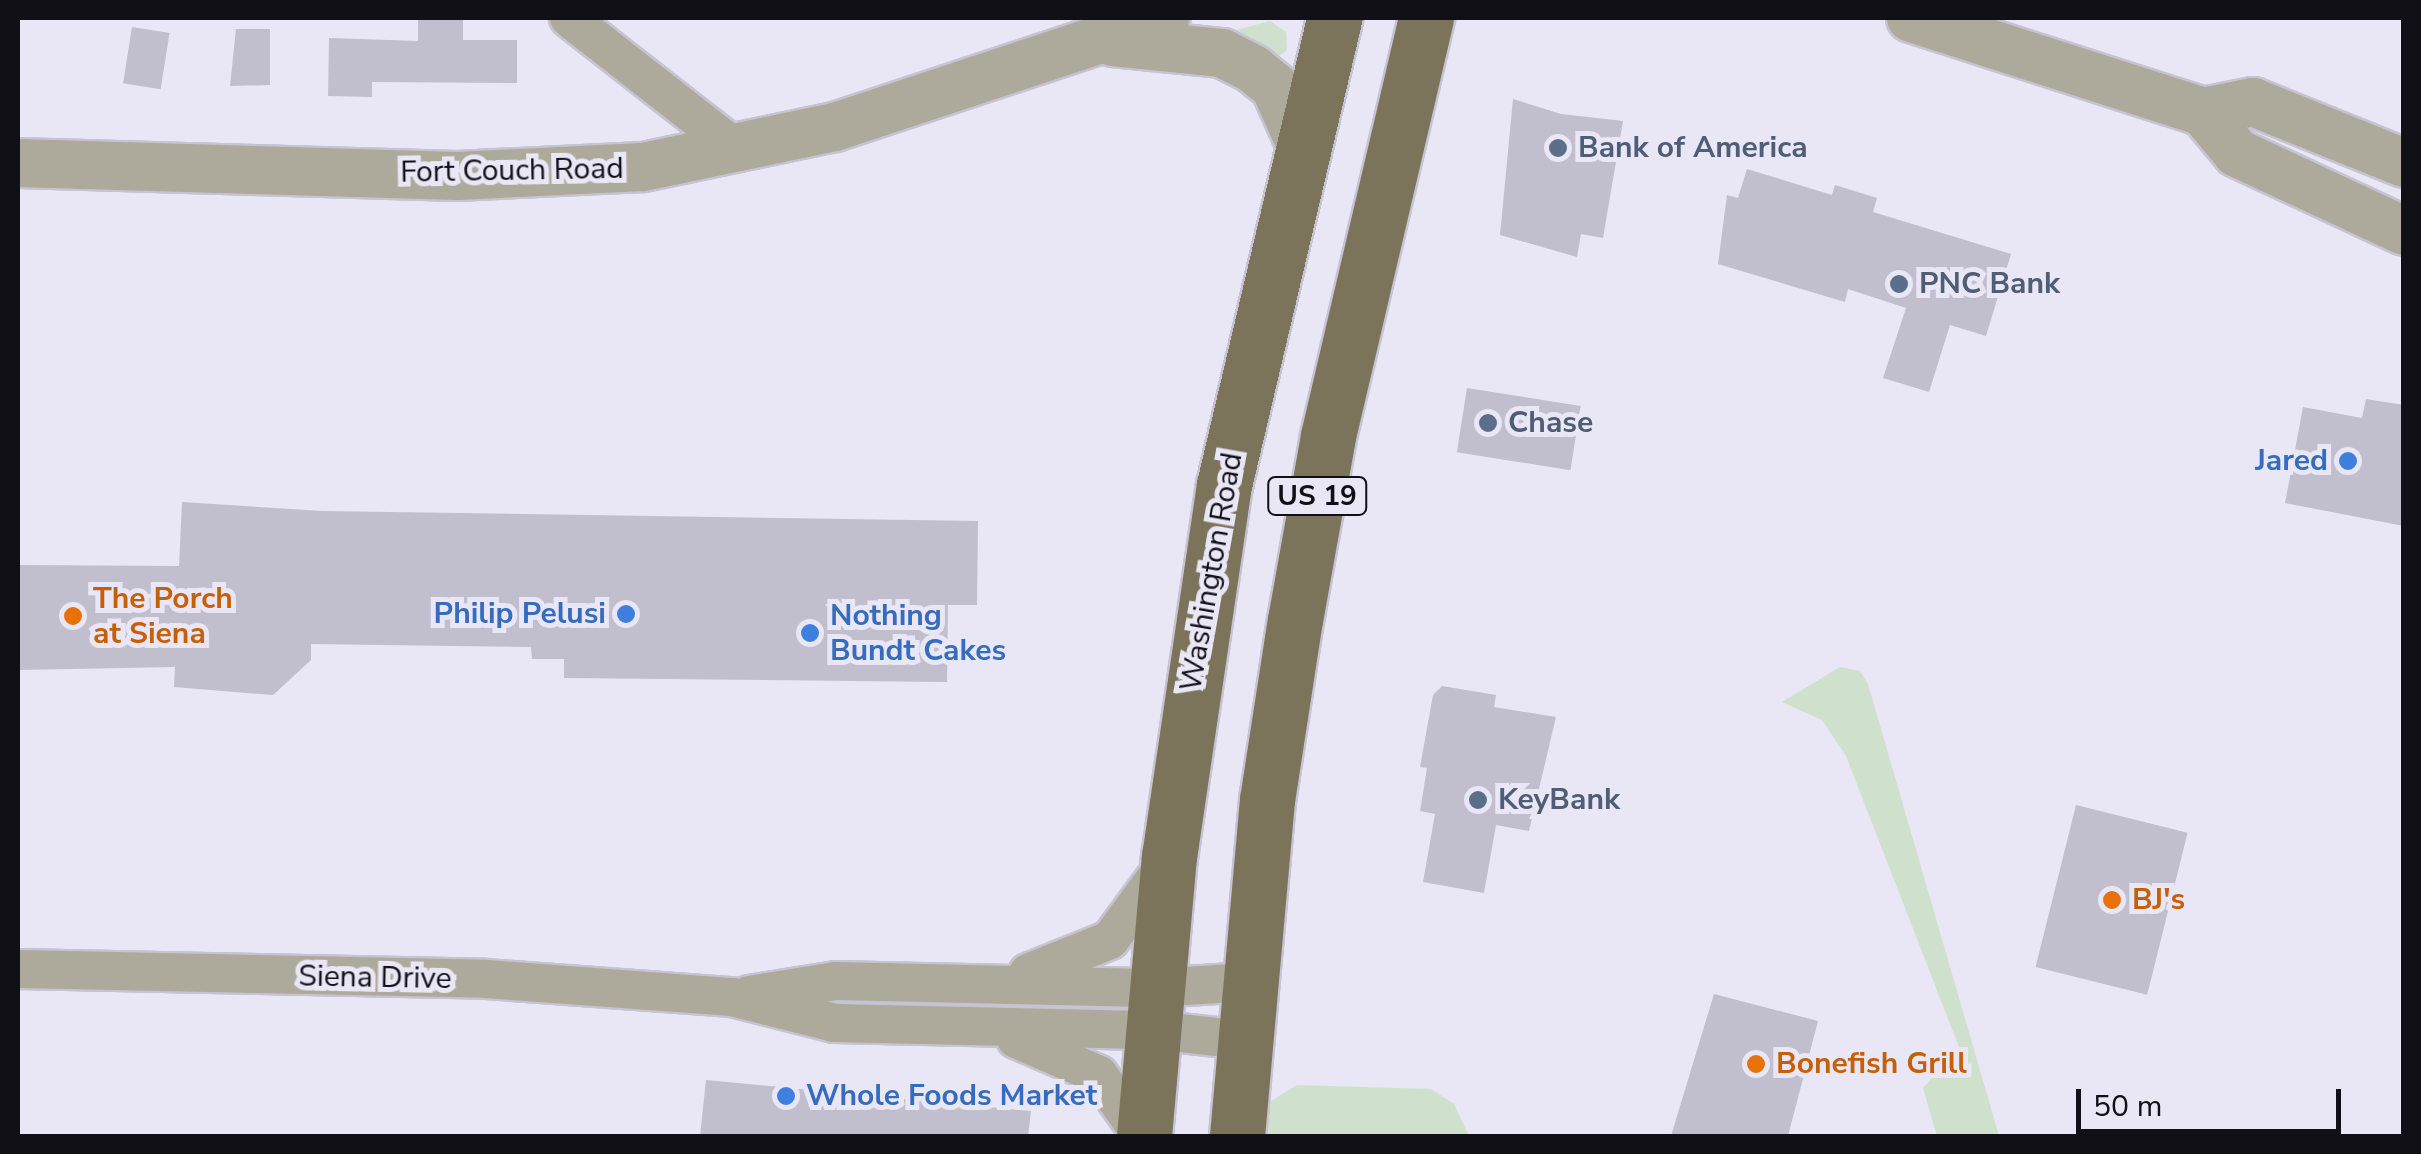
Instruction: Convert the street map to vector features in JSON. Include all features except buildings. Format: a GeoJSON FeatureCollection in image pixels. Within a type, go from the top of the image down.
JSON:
{"type":"FeatureCollection","features":[{"type":"Feature","properties":{"kind":"main road","name":"Washington Road"},"geometry":{"type":"LineString","coordinates":[[1143,1136],[1170,857],[1224,485],[1300,143],[1334,18]]}},
{"type":"Feature","properties":{"kind":"main road","name":"US 19"},"geometry":{"type":"LineString","coordinates":[[1237,1136],[1248,982],[1268,800],[1323,463],[1426,18]]}},
{"type":"Feature","properties":{"kind":"street"},"geometry":{"type":"LineString","coordinates":[[569,18],[739,151]]}},
{"type":"Feature","properties":{"kind":"street","name":"Fort Couch Road"},"geometry":{"type":"LineString","coordinates":[[18,163],[548,175],[739,151],[968,89],[1164,18]]}},
{"type":"Feature","properties":{"kind":"street"},"geometry":{"type":"LineString","coordinates":[[1911,18],[2203,112],[2252,102],[2404,163]]}},
{"type":"Feature","properties":{"kind":"street"},"geometry":{"type":"LineString","coordinates":[[1100,41],[1222,53],[1253,69],[1275,87],[1300,143]]}},
{"type":"Feature","properties":{"kind":"street"},"geometry":{"type":"LineString","coordinates":[[2203,112],[2236,153],[2404,231]]}},
{"type":"Feature","properties":{"kind":"street"},"geometry":{"type":"LineString","coordinates":[[988,984],[1110,940],[1144,904],[1170,857]]}},
{"type":"Feature","properties":{"kind":"street","name":"Siena Drive"},"geometry":{"type":"LineString","coordinates":[[18,969],[486,980],[732,997],[836,1022],[970,1026],[1155,1009],[1248,982]]}},
{"type":"Feature","properties":{"kind":"street","name":"Siena Drive"},"geometry":{"type":"LineString","coordinates":[[732,997],[836,981],[988,984],[1155,1009]]}},
{"type":"Feature","properties":{"kind":"street"},"geometry":{"type":"LineString","coordinates":[[1155,1009],[1244,1040]]}},
{"type":"Feature","properties":{"kind":"street"},"geometry":{"type":"LineString","coordinates":[[970,1026],[1075,1060],[1112,1088],[1143,1136]]}},
{"type":"Feature","properties":{"kind":"green space"},"geometry":{"type":"Polygon","coordinates":[[[1270,21],[1286,32],[1287,50],[1275,59],[1229,32],[1270,21]]]}},
{"type":"Feature","properties":{"kind":"green space"},"geometry":{"type":"Polygon","coordinates":[[[1840,667],[1860,671],[1868,684],[1999,1136],[1937,1136],[1923,1088],[1959,1047],[1846,756],[1822,720],[1782,702],[1840,667]]]}},
{"type":"Feature","properties":{"kind":"green space"},"geometry":{"type":"Polygon","coordinates":[[[1297,1085],[1431,1089],[1454,1104],[1469,1136],[1256,1136],[1263,1106],[1297,1085]]]}},
{"type":"Feature","properties":{"kind":"place","name":"Bank of America"},"geometry":{"type":"Point","coordinates":[1558,148]}},
{"type":"Feature","properties":{"kind":"place","name":"PNC Bank"},"geometry":{"type":"Point","coordinates":[1899,284]}},
{"type":"Feature","properties":{"kind":"place","name":"Chase"},"geometry":{"type":"Point","coordinates":[1488,423]}},
{"type":"Feature","properties":{"kind":"place","name":"Jared"},"geometry":{"type":"Point","coordinates":[2348,461]}},
{"type":"Feature","properties":{"kind":"place","name":"Philip Pelusi"},"geometry":{"type":"Point","coordinates":[626,614]}},
{"type":"Feature","properties":{"kind":"place","name":"The Porch at Siena"},"geometry":{"type":"Point","coordinates":[73,616]}},
{"type":"Feature","properties":{"kind":"place","name":"Nothing Bundt Cakes"},"geometry":{"type":"Point","coordinates":[810,633]}},
{"type":"Feature","properties":{"kind":"place","name":"KeyBank"},"geometry":{"type":"Point","coordinates":[1478,800]}},
{"type":"Feature","properties":{"kind":"place","name":"BJ's"},"geometry":{"type":"Point","coordinates":[2112,900]}},
{"type":"Feature","properties":{"kind":"place","name":"Bonefish Grill"},"geometry":{"type":"Point","coordinates":[1756,1064]}},
{"type":"Feature","properties":{"kind":"place","name":"Whole Foods Market"},"geometry":{"type":"Point","coordinates":[786,1096]}}]}
